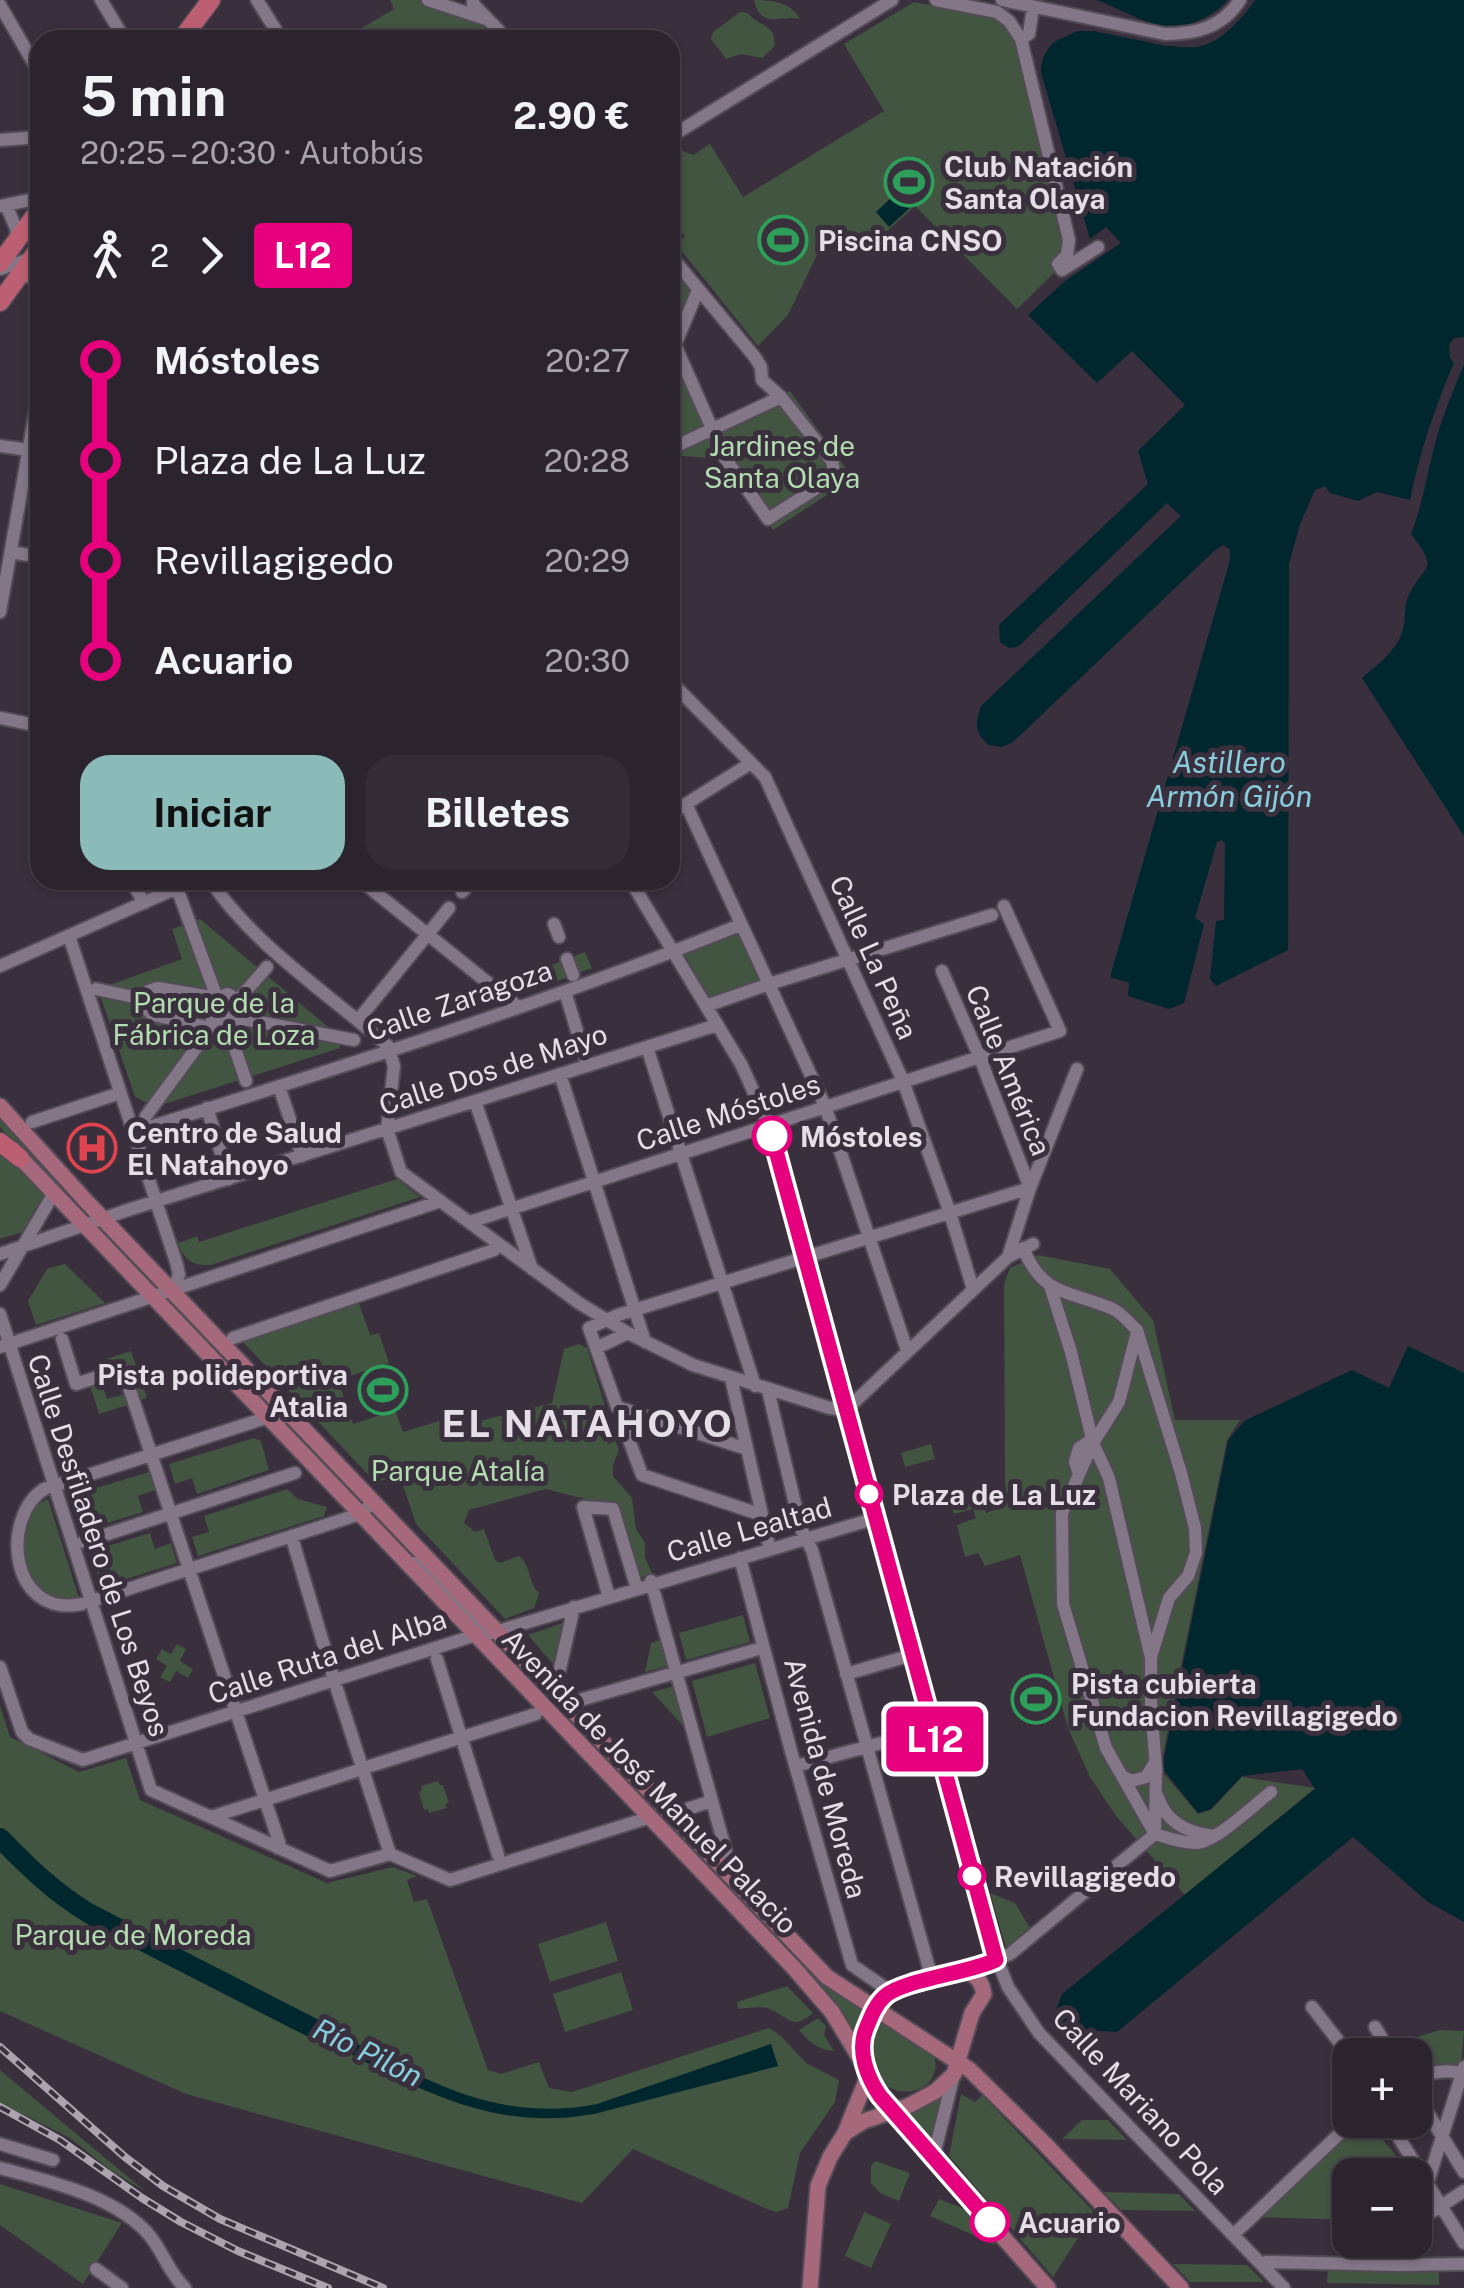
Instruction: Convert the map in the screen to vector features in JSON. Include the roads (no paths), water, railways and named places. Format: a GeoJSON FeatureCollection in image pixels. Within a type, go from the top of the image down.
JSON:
{"type":"FeatureCollection","features":[{"type":"Feature","properties":{"kind":"highway"},"geometry":{"type":"LineString","coordinates":[[177,30],[200,0]]}},
{"type":"Feature","properties":{"kind":"highway"},"geometry":{"type":"LineString","coordinates":[[188,30],[211,0]]}},
{"type":"Feature","properties":{"kind":"highway"},"geometry":{"type":"LineString","coordinates":[[202,30],[224,0]]}},
{"type":"Feature","properties":{"kind":"highway"},"geometry":{"type":"LineString","coordinates":[[0,266],[30,222]]}},
{"type":"Feature","properties":{"kind":"highway"},"geometry":{"type":"LineString","coordinates":[[0,302],[30,265]]}},
{"type":"Feature","properties":{"kind":"highway"},"geometry":{"type":"LineString","coordinates":[[0,1138],[20,1158]]}},
{"type":"Feature","properties":{"kind":"main road","name":"Avenida de José Manuel Palacio"},"geometry":{"type":"LineString","coordinates":[[0,1106],[827,1977],[955,2067],[978,2078],[1181,2288]]}},
{"type":"Feature","properties":{"kind":"main road","name":"Avenida de José Manuel Palacio"},"geometry":{"type":"LineString","coordinates":[[20,1158],[819,1997],[893,2112]]}},
{"type":"Feature","properties":{"kind":"main road"},"geometry":{"type":"LineString","coordinates":[[810,2288],[818,2186],[845,2133],[866,2070],[863,2037],[874,2009],[886,1995],[932,1979],[968,1971],[976,1976],[984,1994],[972,2013],[955,2067],[936,2092],[864,2121],[845,2133]]}},
{"type":"Feature","properties":{"kind":"main road"},"geometry":{"type":"LineString","coordinates":[[893,2112],[1048,2288]]}},
{"type":"Feature","properties":{"kind":"street"},"geometry":{"type":"LineString","coordinates":[[258,0],[276,30]]}},
{"type":"Feature","properties":{"kind":"street"},"geometry":{"type":"LineString","coordinates":[[431,0],[471,4],[498,30]]}},
{"type":"Feature","properties":{"kind":"street"},"geometry":{"type":"LineString","coordinates":[[680,131],[892,0]]}},
{"type":"Feature","properties":{"kind":"street"},"geometry":{"type":"LineString","coordinates":[[936,0],[996,12],[1009,20],[1021,38],[1069,240],[1066,255],[1058,264],[1062,270],[1098,247]]}},
{"type":"Feature","properties":{"kind":"street"},"geometry":{"type":"LineString","coordinates":[[1002,0],[1164,34],[1190,34],[1217,24],[1240,0]]}},
{"type":"Feature","properties":{"kind":"street"},"geometry":{"type":"LineString","coordinates":[[105,4],[121,30]]}},
{"type":"Feature","properties":{"kind":"street"},"geometry":{"type":"LineString","coordinates":[[0,5],[30,57]]}},
{"type":"Feature","properties":{"kind":"street"},"geometry":{"type":"LineString","coordinates":[[1021,38],[1028,34],[1033,7]]}},
{"type":"Feature","properties":{"kind":"street"},"geometry":{"type":"LineString","coordinates":[[0,140],[30,138]]}},
{"type":"Feature","properties":{"kind":"street"},"geometry":{"type":"LineString","coordinates":[[17,238],[3,205],[30,200]]}},
{"type":"Feature","properties":{"kind":"street"},"geometry":{"type":"LineString","coordinates":[[0,266],[30,261]]}},
{"type":"Feature","properties":{"kind":"street"},"geometry":{"type":"LineString","coordinates":[[680,268],[754,356],[761,367],[762,380],[781,396],[832,461],[834,471],[828,480],[768,519],[724,458],[680,369]]}},
{"type":"Feature","properties":{"kind":"street"},"geometry":{"type":"LineString","coordinates":[[680,332],[698,290]]}},
{"type":"Feature","properties":{"kind":"street"},"geometry":{"type":"LineString","coordinates":[[680,319],[688,315]]}},
{"type":"Feature","properties":{"kind":"street"},"geometry":{"type":"LineString","coordinates":[[680,444],[781,396]]}},
{"type":"Feature","properties":{"kind":"street"},"geometry":{"type":"LineString","coordinates":[[0,606],[10,552],[7,530],[30,443]]}},
{"type":"Feature","properties":{"kind":"street"},"geometry":{"type":"LineString","coordinates":[[0,446],[28,450]]}},
{"type":"Feature","properties":{"kind":"street"},"geometry":{"type":"LineString","coordinates":[[10,552],[30,555]]}},
{"type":"Feature","properties":{"kind":"street","name":"Calle La Peña"},"geometry":{"type":"LineString","coordinates":[[680,691],[765,777],[903,1081],[973,1290]]}},
{"type":"Feature","properties":{"kind":"street"},"geometry":{"type":"LineString","coordinates":[[0,718],[30,724]]}},
{"type":"Feature","properties":{"kind":"street"},"geometry":{"type":"LineString","coordinates":[[680,808],[751,763]]}},
{"type":"Feature","properties":{"kind":"street"},"geometry":{"type":"LineString","coordinates":[[686,804],[825,1106],[906,1350]]}},
{"type":"Feature","properties":{"kind":"street"},"geometry":{"type":"LineString","coordinates":[[136,890],[144,903]]}},
{"type":"Feature","properties":{"kind":"street"},"geometry":{"type":"LineString","coordinates":[[0,966],[172,890]]}},
{"type":"Feature","properties":{"kind":"street"},"geometry":{"type":"LineString","coordinates":[[177,890],[216,1001]]}},
{"type":"Feature","properties":{"kind":"street"},"geometry":{"type":"LineString","coordinates":[[217,890],[226,904],[279,954],[388,1046],[394,1066],[386,1129],[402,1172],[604,1320],[692,1365],[846,1410],[1008,1257],[1028,1246],[1034,1272],[1050,1286],[1124,1315],[1137,1330],[1195,1528],[1196,1552],[1188,1576],[1169,1598],[1151,1657]]}},
{"type":"Feature","properties":{"kind":"street"},"geometry":{"type":"LineString","coordinates":[[373,890],[518,1007]]}},
{"type":"Feature","properties":{"kind":"street","name":"Calle Mariano Pola"},"geometry":{"type":"LineString","coordinates":[[636,890],[757,1096],[769,1126],[932,1730],[996,1960],[1008,1987],[1039,2032],[1139,2131],[1284,2288]]}},
{"type":"Feature","properties":{"kind":"street","name":"Calle Móstoles"},"geometry":{"type":"LineString","coordinates":[[470,1222],[1060,1031],[1004,906]]}},
{"type":"Feature","properties":{"kind":"street"},"geometry":{"type":"LineString","coordinates":[[358,1020],[450,908]]}},
{"type":"Feature","properties":{"kind":"street"},"geometry":{"type":"LineString","coordinates":[[706,1006],[992,916]]}},
{"type":"Feature","properties":{"kind":"street","name":"Calle Zaragoza"},"geometry":{"type":"LineString","coordinates":[[134,1132],[391,1052],[740,925]]}},
{"type":"Feature","properties":{"kind":"street"},"geometry":{"type":"LineString","coordinates":[[69,936],[179,1274],[172,1291]]}},
{"type":"Feature","properties":{"kind":"street"},"geometry":{"type":"LineString","coordinates":[[567,959],[573,975]]}},
{"type":"Feature","properties":{"kind":"street"},"geometry":{"type":"LineString","coordinates":[[238,1000],[266,968]]}},
{"type":"Feature","properties":{"kind":"street","name":"Calle América"},"geometry":{"type":"LineString","coordinates":[[942,971],[1030,1188]]}},
{"type":"Feature","properties":{"kind":"street"},"geometry":{"type":"LineString","coordinates":[[96,988],[143,999]]}},
{"type":"Feature","properties":{"kind":"street"},"geometry":{"type":"LineString","coordinates":[[153,1015],[158,988]]}},
{"type":"Feature","properties":{"kind":"street"},"geometry":{"type":"LineString","coordinates":[[158,988],[216,1001],[228,1006],[233,1014],[229,1022],[212,1024],[153,1015],[143,999],[148,991],[158,988]]}},
{"type":"Feature","properties":{"kind":"street"},"geometry":{"type":"LineString","coordinates":[[212,1024],[220,1034],[230,1034],[244,1019],[238,1000],[228,994],[216,1001]]}},
{"type":"Feature","properties":{"kind":"street"},"geometry":{"type":"LineString","coordinates":[[567,998],[585,1058]]}},
{"type":"Feature","properties":{"kind":"street"},"geometry":{"type":"LineString","coordinates":[[244,1019],[354,1040]]}},
{"type":"Feature","properties":{"kind":"street"},"geometry":{"type":"LineString","coordinates":[[146,1116],[212,1024]]}},
{"type":"Feature","properties":{"kind":"street","name":"Calle Dos de Mayo"},"geometry":{"type":"LineString","coordinates":[[0,1254],[84,1224],[717,1025]]}},
{"type":"Feature","properties":{"kind":"street"},"geometry":{"type":"LineString","coordinates":[[230,1034],[246,1081]]}},
{"type":"Feature","properties":{"kind":"street"},"geometry":{"type":"LineString","coordinates":[[647,1047],[722,1282],[762,1388],[801,1529],[812,1550],[932,1979]]}},
{"type":"Feature","properties":{"kind":"street"},"geometry":{"type":"LineString","coordinates":[[1008,1257],[1030,1188],[1077,1069]]}},
{"type":"Feature","properties":{"kind":"street"},"geometry":{"type":"LineString","coordinates":[[560,1074],[645,1342]]}},
{"type":"Feature","properties":{"kind":"street"},"geometry":{"type":"LineString","coordinates":[[280,1086],[302,1156]]}},
{"type":"Feature","properties":{"kind":"street"},"geometry":{"type":"LineString","coordinates":[[32,1122],[114,1095]]}},
{"type":"Feature","properties":{"kind":"street"},"geometry":{"type":"LineString","coordinates":[[475,1101],[532,1269]]}},
{"type":"Feature","properties":{"kind":"street"},"geometry":{"type":"LineString","coordinates":[[208,1108],[229,1178]]}},
{"type":"Feature","properties":{"kind":"street"},"geometry":{"type":"LineString","coordinates":[[747,1450],[617,1407],[588,1328],[722,1282],[1030,1188]]}},
{"type":"Feature","properties":{"kind":"street"},"geometry":{"type":"LineString","coordinates":[[0,1285],[54,1193]]}},
{"type":"Feature","properties":{"kind":"street"},"geometry":{"type":"LineString","coordinates":[[4,1346],[441,1201]]}},
{"type":"Feature","properties":{"kind":"street"},"geometry":{"type":"LineString","coordinates":[[232,1338],[494,1250]]}},
{"type":"Feature","properties":{"kind":"street"},"geometry":{"type":"LineString","coordinates":[[1050,1286],[1111,1484],[1151,1657],[1155,1834]]}},
{"type":"Feature","properties":{"kind":"street","name":"Calle Desfiladero de Los Beyos"},"geometry":{"type":"LineString","coordinates":[[0,1314],[4,1346],[151,1790],[210,1817]]}},
{"type":"Feature","properties":{"kind":"street"},"geometry":{"type":"LineString","coordinates":[[1137,1330],[1118,1402],[1094,1439],[1062,1512],[1063,1604],[1106,1748],[1155,1834],[1200,1843],[1271,1792]]}},
{"type":"Feature","properties":{"kind":"street"},"geometry":{"type":"LineString","coordinates":[[596,1348],[628,1333]]}},
{"type":"Feature","properties":{"kind":"street"},"geometry":{"type":"LineString","coordinates":[[62,1339],[76,1384],[123,1369],[278,1848]]}},
{"type":"Feature","properties":{"kind":"street"},"geometry":{"type":"LineString","coordinates":[[732,1378],[770,1550]]}},
{"type":"Feature","properties":{"kind":"street"},"geometry":{"type":"LineString","coordinates":[[626,1410],[622,1421],[642,1474],[762,1515]]}},
{"type":"Feature","properties":{"kind":"street"},"geometry":{"type":"LineString","coordinates":[[292,1416],[269,1418],[31,1495],[10,1520],[6,1564],[28,1592],[44,1602],[66,1607],[292,1538],[360,1514],[374,1500]]}},
{"type":"Feature","properties":{"kind":"street"},"geometry":{"type":"LineString","coordinates":[[1080,1472],[1090,1460],[1102,1462]]}},
{"type":"Feature","properties":{"kind":"street"},"geometry":{"type":"LineString","coordinates":[[83,1542],[296,1473]]}},
{"type":"Feature","properties":{"kind":"street","name":"Calle Lealtad"},"geometry":{"type":"LineString","coordinates":[[609,1597],[583,1506],[613,1510],[636,1589]]}},
{"type":"Feature","properties":{"kind":"street","name":"Calle Lealtad"},"geometry":{"type":"LineString","coordinates":[[498,1631],[651,1581],[876,1518]]}},
{"type":"Feature","properties":{"kind":"street"},"geometry":{"type":"LineString","coordinates":[[292,1538],[390,1854]]}},
{"type":"Feature","properties":{"kind":"street","name":"Avenida de José Manuel Palacio"},"geometry":{"type":"LineString","coordinates":[[386,1542],[432,1577],[488,1634],[498,1631]]}},
{"type":"Feature","properties":{"kind":"street","name":"Avenida de Moreda"},"geometry":{"type":"LineString","coordinates":[[740,1558],[852,1964],[892,1992]]}},
{"type":"Feature","properties":{"kind":"street"},"geometry":{"type":"LineString","coordinates":[[651,1581],[733,1877]]}},
{"type":"Feature","properties":{"kind":"street"},"geometry":{"type":"LineString","coordinates":[[558,1677],[574,1607]]}},
{"type":"Feature","properties":{"kind":"street"},"geometry":{"type":"LineString","coordinates":[[1141,1615],[1157,1624],[1164,1615]]}},
{"type":"Feature","properties":{"kind":"street","name":"Calle Ruta del Alba"},"geometry":{"type":"LineString","coordinates":[[0,1667],[22,1732],[29,1739],[83,1760],[476,1635]]}},
{"type":"Feature","properties":{"kind":"street"},"geometry":{"type":"LineString","coordinates":[[580,1700],[755,1650]]}},
{"type":"Feature","properties":{"kind":"street"},"geometry":{"type":"LineString","coordinates":[[846,1674],[904,1657]]}},
{"type":"Feature","properties":{"kind":"street"},"geometry":{"type":"LineString","coordinates":[[437,1658],[498,1856]]}},
{"type":"Feature","properties":{"kind":"street"},"geometry":{"type":"LineString","coordinates":[[210,1817],[536,1714]]}},
{"type":"Feature","properties":{"kind":"street"},"geometry":{"type":"LineString","coordinates":[[796,1766],[932,1730]]}},
{"type":"Feature","properties":{"kind":"street"},"geometry":{"type":"LineString","coordinates":[[1122,1776],[1132,1781],[1146,1778],[1156,1762]]}},
{"type":"Feature","properties":{"kind":"street"},"geometry":{"type":"LineString","coordinates":[[1156,1790],[1161,1806],[1175,1824],[1214,1836]]}},
{"type":"Feature","properties":{"kind":"street"},"geometry":{"type":"LineString","coordinates":[[684,1810],[712,1800]]}},
{"type":"Feature","properties":{"kind":"street"},"geometry":{"type":"LineString","coordinates":[[210,1817],[330,1872],[390,1854],[450,1880],[651,1817]]}},
{"type":"Feature","properties":{"kind":"street"},"geometry":{"type":"LineString","coordinates":[[968,1971],[1010,1954],[1155,1834]]}},
{"type":"Feature","properties":{"kind":"street"},"geometry":{"type":"LineString","coordinates":[[980,2004],[1008,1987]]}},
{"type":"Feature","properties":{"kind":"street"},"geometry":{"type":"LineString","coordinates":[[1312,2007],[1336,2038]]}},
{"type":"Feature","properties":{"kind":"street"},"geometry":{"type":"LineString","coordinates":[[1375,2027],[1382,2038]]}},
{"type":"Feature","properties":{"kind":"street"},"geometry":{"type":"LineString","coordinates":[[934,2159],[955,2067]]}},
{"type":"Feature","properties":{"kind":"street"},"geometry":{"type":"LineString","coordinates":[[1432,2074],[1463,2072],[1432,2168]]}},
{"type":"Feature","properties":{"kind":"street"},"geometry":{"type":"LineString","coordinates":[[1432,2120],[1464,2172]]}},
{"type":"Feature","properties":{"kind":"street"},"geometry":{"type":"LineString","coordinates":[[1233,2235],[1335,2138]]}},
{"type":"Feature","properties":{"kind":"street"},"geometry":{"type":"LineString","coordinates":[[0,2144],[53,2160]]}},
{"type":"Feature","properties":{"kind":"street"},"geometry":{"type":"LineString","coordinates":[[0,2168],[113,2206],[151,2237],[185,2288]]}},
{"type":"Feature","properties":{"kind":"street"},"geometry":{"type":"LineString","coordinates":[[1432,2212],[1464,2190]]}},
{"type":"Feature","properties":{"kind":"street"},"geometry":{"type":"LineString","coordinates":[[1432,2192],[1464,2243]]}},
{"type":"Feature","properties":{"kind":"street"},"geometry":{"type":"LineString","coordinates":[[1402,2265],[1404,2258]]}},
{"type":"Feature","properties":{"kind":"street"},"geometry":{"type":"LineString","coordinates":[[1266,2262],[1464,2264]]}},
{"type":"Feature","properties":{"kind":"street"},"geometry":{"type":"LineString","coordinates":[[96,2269],[122,2288]]}},
{"type":"Feature","properties":{"kind":"water"},"geometry":{"type":"Polygon","coordinates":[[[1097,0],[1227,0],[1189,24],[1164,27],[1097,0]]]}},
{"type":"Feature","properties":{"kind":"water","name":"Astillero Armón Gijón"},"geometry":{"type":"Polygon","coordinates":[[[1255,0],[1464,0],[1464,337],[1454,338],[1449,345],[1454,363],[1428,430],[1410,500],[1377,492],[1358,501],[1330,493],[1325,486],[1315,490],[1300,524],[1289,564],[1288,950],[1216,986],[1210,979],[1216,921],[1224,920],[1225,843],[1221,840],[1217,842],[1195,918],[1204,924],[1184,1003],[1169,1009],[1128,996],[1129,983],[1110,977],[1230,550],[1223,545],[1214,551],[1013,742],[1002,747],[989,745],[978,732],[977,723],[981,706],[1181,516],[1167,503],[1020,645],[1009,648],[1000,642],[999,625],[1148,484],[1138,451],[1185,405],[1132,351],[1097,383],[1028,315],[1065,281],[1121,243],[1106,227],[1090,239],[1041,73],[1043,58],[1057,40],[1079,31],[1106,32],[1181,47],[1204,45],[1230,30],[1255,0]]]}},
{"type":"Feature","properties":{"kind":"water"},"geometry":{"type":"Polygon","coordinates":[[[909,181],[923,196],[889,227],[876,212],[909,181]]]}},
{"type":"Feature","properties":{"kind":"water"},"geometry":{"type":"Polygon","coordinates":[[[1464,364],[1464,836],[1362,678],[1397,643],[1408,597],[1427,567],[1425,555],[1411,534],[1440,427],[1464,364]]]}},
{"type":"Feature","properties":{"kind":"water"},"geometry":{"type":"Polygon","coordinates":[[[1408,1346],[1464,1373],[1464,1922],[1428,1902],[1353,1837],[1117,2032],[1072,2029],[1061,2023],[1056,2010],[1062,1994],[1315,1789],[1302,1769],[1242,1776],[1211,1809],[1198,1813],[1162,1768],[1228,1441],[1246,1420],[1352,1370],[1389,1388],[1408,1346]]]}},
{"type":"Feature","properties":{"kind":"water"},"geometry":{"type":"Polygon","coordinates":[[[323,2026],[422,2077],[487,2101],[522,2107],[558,2109],[597,2104],[771,2044],[778,2066],[594,2114],[518,2117],[450,2100],[417,2087],[317,2037],[323,2026]]]}},
{"type":"Feature","properties":{"kind":"waterway","name":"Río Pilón"},"geometry":{"type":"LineString","coordinates":[[0,1838],[42,1879],[90,1914],[344,2044]]}},
{"type":"Feature","properties":{"kind":"railway"},"geometry":{"type":"LineString","coordinates":[[0,2047],[163,2186],[220,2219],[383,2288]]}},
{"type":"Feature","properties":{"kind":"railway"},"geometry":{"type":"LineString","coordinates":[[0,2107],[60,2140],[181,2222],[238,2251],[328,2288]]}},
{"type":"Feature","properties":{"kind":"place","name":"Club Natación Santa Olaya"},"geometry":{"type":"Point","coordinates":[909,182]}},
{"type":"Feature","properties":{"kind":"place","name":"Piscina CNSO"},"geometry":{"type":"Point","coordinates":[783,240]}},
{"type":"Feature","properties":{"kind":"place","name":"Móstoles"},"geometry":{"type":"Point","coordinates":[772,1136]}},
{"type":"Feature","properties":{"kind":"place","name":"Centro de Salud El Natahoyo"},"geometry":{"type":"Point","coordinates":[92,1148]}},
{"type":"Feature","properties":{"kind":"place","name":"Pista polideportiva Atalia"},"geometry":{"type":"Point","coordinates":[383,1390]}},
{"type":"Feature","properties":{"kind":"place","name":"Plaza de La Luz"},"geometry":{"type":"Point","coordinates":[869,1494]}},
{"type":"Feature","properties":{"kind":"place","name":"Pista cubierta Fundacion Revillagigedo"},"geometry":{"type":"Point","coordinates":[1036,1699]}},
{"type":"Feature","properties":{"kind":"place","name":"Revillagigedo"},"geometry":{"type":"Point","coordinates":[972,1876]}},
{"type":"Feature","properties":{"kind":"place","name":"Acuario"},"geometry":{"type":"Point","coordinates":[990,2222]}},
{"type":"Feature","properties":{"kind":"district","name":"EL NATAHOYO"},"geometry":{"type":"Point","coordinates":[588,1423]}},
{"type":"Feature","properties":{"kind":"park label","name":"Jardines de Santa Olaya"},"geometry":{"type":"Point","coordinates":[782,461]}},
{"type":"Feature","properties":{"kind":"park label","name":"Parque de la Fábrica de Loza"},"geometry":{"type":"Point","coordinates":[214,1018]}},
{"type":"Feature","properties":{"kind":"park label","name":"Parque Atalía"},"geometry":{"type":"Point","coordinates":[458,1470]}},
{"type":"Feature","properties":{"kind":"park label","name":"Parque de Moreda"},"geometry":{"type":"Point","coordinates":[133,1934]}}]}
